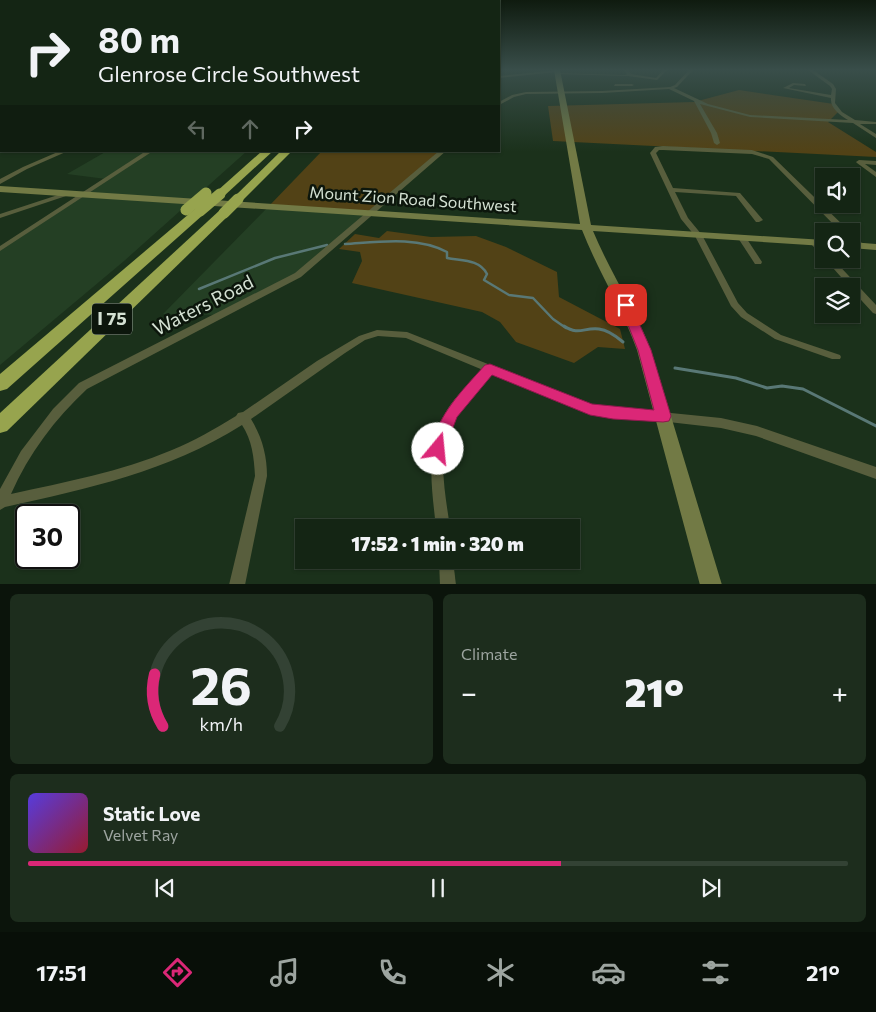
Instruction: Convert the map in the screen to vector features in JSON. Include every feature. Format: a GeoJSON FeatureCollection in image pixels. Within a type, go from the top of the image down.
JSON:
{"type":"FeatureCollection","features":[{"type":"Feature","properties":{"kind":"highway"},"geometry":{"type":"LineString","coordinates":[[0,379],[119,269],[193,211],[206,193],[252,152]]}},
{"type":"Feature","properties":{"kind":"highway","name":"I 75"},"geometry":{"type":"LineString","coordinates":[[0,384],[193,211],[220,194],[267,152]]}},
{"type":"Feature","properties":{"kind":"highway","name":"I 75"},"geometry":{"type":"LineString","coordinates":[[0,425],[286,152]]}},
{"type":"Feature","properties":{"kind":"street"},"geometry":{"type":"LineString","coordinates":[[500,104],[513,97]]}},
{"type":"Feature","properties":{"kind":"street"},"geometry":{"type":"LineString","coordinates":[[562,97],[586,227],[598,256],[632,318],[644,350],[711,584]]}},
{"type":"Feature","properties":{"kind":"street"},"geometry":{"type":"LineString","coordinates":[[689,97],[717,109],[758,117],[876,123]]}},
{"type":"Feature","properties":{"kind":"street"},"geometry":{"type":"LineString","coordinates":[[834,97],[834,107],[876,136]]}},
{"type":"Feature","properties":{"kind":"street"},"geometry":{"type":"LineString","coordinates":[[696,101],[714,133],[717,143]]}},
{"type":"Feature","properties":{"kind":"street"},"geometry":{"type":"LineString","coordinates":[[836,223],[771,158],[759,154],[657,148],[653,152],[685,219],[698,235],[734,304],[744,315],[778,337],[836,357]]}},
{"type":"Feature","properties":{"kind":"street"},"geometry":{"type":"LineString","coordinates":[[0,182],[25,168],[63,152]]}},
{"type":"Feature","properties":{"kind":"street"},"geometry":{"type":"LineString","coordinates":[[0,249],[148,152]]}},
{"type":"Feature","properties":{"kind":"street","name":"Waters Road"},"geometry":{"type":"LineString","coordinates":[[0,503],[16,467],[33,440],[60,406],[83,386],[298,275],[442,152]]}},
{"type":"Feature","properties":{"kind":"street"},"geometry":{"type":"LineString","coordinates":[[876,163],[859,162],[876,175]]}},
{"type":"Feature","properties":{"kind":"street","name":"Mount Zion Road Southwest"},"geometry":{"type":"LineString","coordinates":[[0,189],[815,243]]}},
{"type":"Feature","properties":{"kind":"street"},"geometry":{"type":"LineString","coordinates":[[672,190],[738,194],[759,220]]}},
{"type":"Feature","properties":{"kind":"street"},"geometry":{"type":"LineString","coordinates":[[0,216],[67,194]]}},
{"type":"Feature","properties":{"kind":"street"},"geometry":{"type":"LineString","coordinates":[[742,238],[758,262]]}},
{"type":"Feature","properties":{"kind":"street"},"geometry":{"type":"LineString","coordinates":[[860,244],[876,246]]}},
{"type":"Feature","properties":{"kind":"street"},"geometry":{"type":"LineString","coordinates":[[837,268],[876,311]]}},
{"type":"Feature","properties":{"kind":"street"},"geometry":{"type":"LineString","coordinates":[[0,503],[112,477],[152,465],[201,442],[343,349],[362,338],[377,334],[406,335],[590,409],[613,413],[663,416],[720,423],[757,431],[876,473]]}},
{"type":"Feature","properties":{"kind":"street"},"geometry":{"type":"LineString","coordinates":[[442,519],[437,470],[438,449],[443,430],[451,413],[490,369]]}},
{"type":"Feature","properties":{"kind":"street"},"geometry":{"type":"LineString","coordinates":[[237,584],[261,476],[261,458],[258,441],[252,428],[242,416]]}},
{"type":"Feature","properties":{"kind":"street"},"geometry":{"type":"LineString","coordinates":[[447,569],[448,584]]}},
{"type":"Feature","properties":{"kind":"shaded area"},"geometry":{"type":"Polygon","coordinates":[[[712,97],[788,97],[834,104],[839,111],[828,122],[876,152],[876,157],[553,141],[548,106],[694,102],[712,97]]]}},
{"type":"Feature","properties":{"kind":"shaded area"},"geometry":{"type":"Polygon","coordinates":[[[105,152],[246,152],[124,261],[0,365],[0,248],[106,179],[67,174],[105,152]]]}},
{"type":"Feature","properties":{"kind":"shaded area"},"geometry":{"type":"Polygon","coordinates":[[[321,152],[442,152],[366,214],[269,206],[321,152]]]}},
{"type":"Feature","properties":{"kind":"shaded area"},"geometry":{"type":"Polygon","coordinates":[[[269,206],[366,214],[296,275],[223,315],[163,314],[269,206]]]}},
{"type":"Feature","properties":{"kind":"shaded area"},"geometry":{"type":"Polygon","coordinates":[[[387,231],[431,237],[476,236],[506,247],[557,272],[559,297],[620,329],[625,349],[598,347],[574,363],[516,342],[500,322],[482,312],[352,283],[362,261],[360,252],[339,249],[355,234],[379,238],[387,231]]]}},
{"type":"Feature","properties":{"kind":"waterway"},"geometry":{"type":"LineString","coordinates":[[345,244],[397,241],[435,247],[447,252],[447,258],[475,263],[484,269],[487,274],[484,280],[509,295],[533,298],[553,319],[566,328]]}},
{"type":"Feature","properties":{"kind":"waterway"},"geometry":{"type":"LineString","coordinates":[[199,289],[275,258],[327,245]]}},
{"type":"Feature","properties":{"kind":"waterway"},"geometry":{"type":"LineString","coordinates":[[564,326],[578,331],[602,330],[623,342]]}},
{"type":"Feature","properties":{"kind":"waterway"},"geometry":{"type":"LineString","coordinates":[[675,368],[736,378],[767,388],[782,386],[803,389],[876,426]]}},
{"type":"Feature","properties":{"kind":"route"},"geometry":{"type":"LineString","coordinates":[[438,449],[443,430],[451,413],[490,369],[590,409],[613,413],[663,416],[644,350],[626,305]]}}]}
